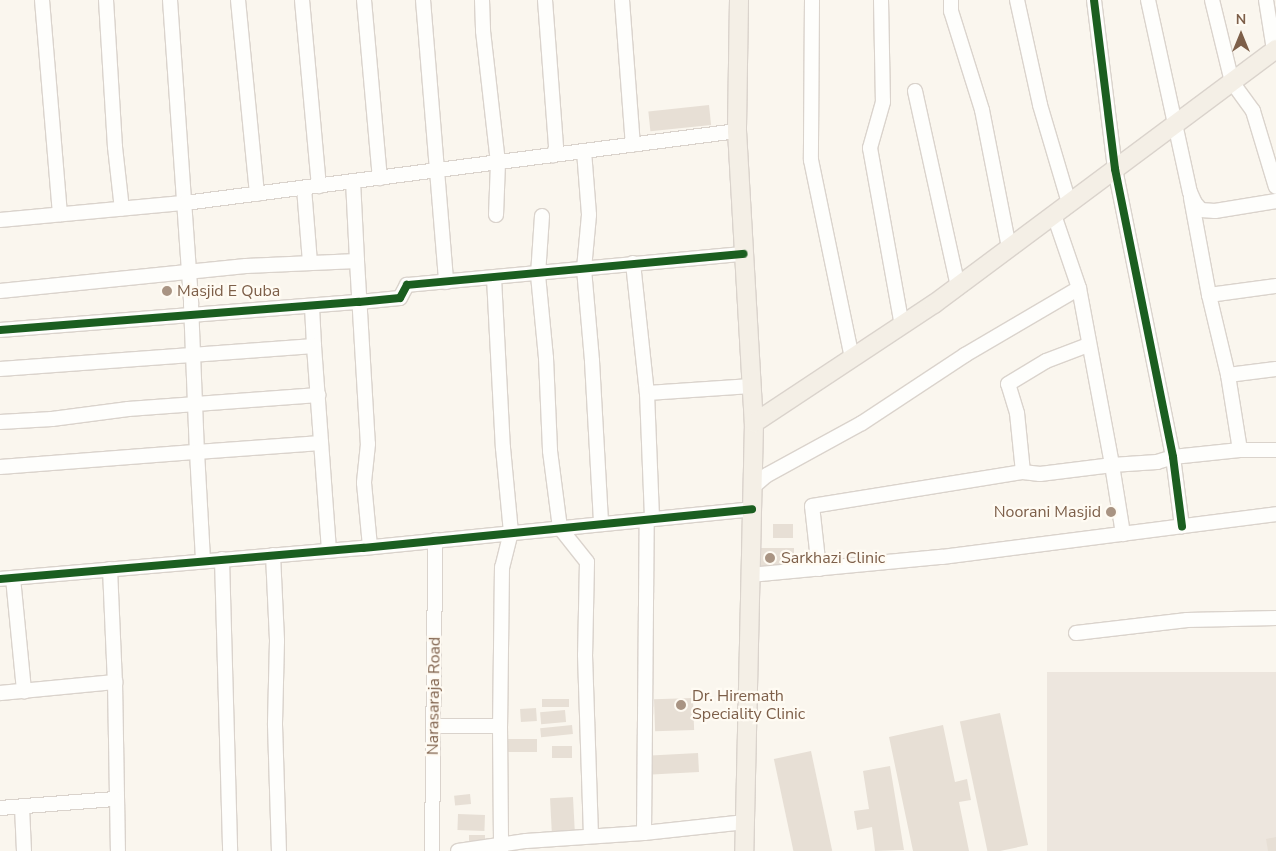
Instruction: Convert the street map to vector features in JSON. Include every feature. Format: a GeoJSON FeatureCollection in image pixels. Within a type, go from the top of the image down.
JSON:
{"type":"FeatureCollection","features":[{"type":"Feature","properties":{"kind":"main road"},"geometry":{"type":"LineString","coordinates":[[739,0],[737,131],[754,423],[744,851]]}},
{"type":"Feature","properties":{"kind":"main road"},"geometry":{"type":"LineString","coordinates":[[754,423],[958,286],[1275,49]]}},
{"type":"Feature","properties":{"kind":"street"},"geometry":{"type":"LineString","coordinates":[[42,0],[60,214]]}},
{"type":"Feature","properties":{"kind":"street"},"geometry":{"type":"LineString","coordinates":[[106,0],[115,148],[122,209]]}},
{"type":"Feature","properties":{"kind":"street"},"geometry":{"type":"LineString","coordinates":[[170,0],[192,317],[203,560]]}},
{"type":"Feature","properties":{"kind":"street"},"geometry":{"type":"LineString","coordinates":[[238,0],[257,194]]}},
{"type":"Feature","properties":{"kind":"street"},"geometry":{"type":"LineString","coordinates":[[302,0],[319,186]]}},
{"type":"Feature","properties":{"kind":"street"},"geometry":{"type":"LineString","coordinates":[[364,0],[380,178]]}},
{"type":"Feature","properties":{"kind":"street"},"geometry":{"type":"LineString","coordinates":[[423,0],[446,282]]}},
{"type":"Feature","properties":{"kind":"street"},"geometry":{"type":"LineString","coordinates":[[482,0],[482,30],[498,162],[496,214]]}},
{"type":"Feature","properties":{"kind":"street"},"geometry":{"type":"LineString","coordinates":[[545,0],[556,148],[553,155]]}},
{"type":"Feature","properties":{"kind":"street"},"geometry":{"type":"LineString","coordinates":[[622,0],[633,145]]}},
{"type":"Feature","properties":{"kind":"street"},"geometry":{"type":"LineString","coordinates":[[812,0],[811,160],[852,358]]}},
{"type":"Feature","properties":{"kind":"street"},"geometry":{"type":"LineString","coordinates":[[881,0],[882,102],[870,148],[902,325]]}},
{"type":"Feature","properties":{"kind":"street"},"geometry":{"type":"LineString","coordinates":[[951,0],[951,11],[982,110],[1010,248]]}},
{"type":"Feature","properties":{"kind":"street"},"geometry":{"type":"LineString","coordinates":[[1017,0],[1040,105],[1069,203]]}},
{"type":"Feature","properties":{"kind":"street"},"geometry":{"type":"LineString","coordinates":[[1094,0],[1115,169],[1173,457],[1182,526]]}},
{"type":"Feature","properties":{"kind":"street"},"geometry":{"type":"LineString","coordinates":[[1148,0],[1190,192],[1209,296],[1228,375],[1240,450]]}},
{"type":"Feature","properties":{"kind":"street"},"geometry":{"type":"LineString","coordinates":[[1212,0],[1232,82],[1253,111],[1276,187]]}},
{"type":"Feature","properties":{"kind":"street"},"geometry":{"type":"LineString","coordinates":[[1266,0],[1275,49]]}},
{"type":"Feature","properties":{"kind":"street"},"geometry":{"type":"LineString","coordinates":[[916,91],[958,286]]}},
{"type":"Feature","properties":{"kind":"street"},"geometry":{"type":"LineString","coordinates":[[0,220],[185,203],[737,131]]}},
{"type":"Feature","properties":{"kind":"street"},"geometry":{"type":"LineString","coordinates":[[584,151],[589,214],[584,269],[592,361],[602,524]]}},
{"type":"Feature","properties":{"kind":"street"},"geometry":{"type":"LineString","coordinates":[[354,182],[368,444],[364,483],[370,547]]}},
{"type":"Feature","properties":{"kind":"street"},"geometry":{"type":"LineString","coordinates":[[304,188],[310,262]]}},
{"type":"Feature","properties":{"kind":"street"},"geometry":{"type":"LineString","coordinates":[[1190,192],[1201,210],[1215,211],[1276,201]]}},
{"type":"Feature","properties":{"kind":"street"},"geometry":{"type":"LineString","coordinates":[[1054,214],[1079,288],[1123,534]]}},
{"type":"Feature","properties":{"kind":"street"},"geometry":{"type":"LineString","coordinates":[[542,216],[538,275],[546,358],[550,450],[560,528],[588,562],[585,655],[591,836]]}},
{"type":"Feature","properties":{"kind":"street"},"geometry":{"type":"LineString","coordinates":[[0,330],[312,307],[400,298],[408,285],[538,275],[633,263],[744,254]]}},
{"type":"Feature","properties":{"kind":"street"},"geometry":{"type":"LineString","coordinates":[[0,291],[189,272],[310,262],[357,261]]}},
{"type":"Feature","properties":{"kind":"street"},"geometry":{"type":"LineString","coordinates":[[633,263],[647,393],[650,519],[644,833]]}},
{"type":"Feature","properties":{"kind":"street"},"geometry":{"type":"LineString","coordinates":[[494,278],[503,448],[511,532],[502,567],[501,848]]}},
{"type":"Feature","properties":{"kind":"street"},"geometry":{"type":"LineString","coordinates":[[1209,296],[1276,286]]}},
{"type":"Feature","properties":{"kind":"street"},"geometry":{"type":"LineString","coordinates":[[752,486],[766,475],[862,423],[965,355],[1079,288]]}},
{"type":"Feature","properties":{"kind":"street"},"geometry":{"type":"LineString","coordinates":[[312,307],[329,550]]}},
{"type":"Feature","properties":{"kind":"street"},"geometry":{"type":"LineString","coordinates":[[1023,472],[1017,413],[1008,384],[1046,361],[1088,345]]}},
{"type":"Feature","properties":{"kind":"street"},"geometry":{"type":"LineString","coordinates":[[0,369],[314,346]]}},
{"type":"Feature","properties":{"kind":"street"},"geometry":{"type":"LineString","coordinates":[[1228,375],[1276,369]]}},
{"type":"Feature","properties":{"kind":"street"},"geometry":{"type":"LineString","coordinates":[[647,393],[752,386]]}},
{"type":"Feature","properties":{"kind":"street"},"geometry":{"type":"LineString","coordinates":[[0,422],[52,419],[128,409],[318,395]]}},
{"type":"Feature","properties":{"kind":"street"},"geometry":{"type":"LineString","coordinates":[[0,467],[321,443]]}},
{"type":"Feature","properties":{"kind":"street"},"geometry":{"type":"LineString","coordinates":[[819,569],[812,506],[1023,472],[1040,474],[1112,465],[1156,462],[1173,457],[1240,450],[1276,450]]}},
{"type":"Feature","properties":{"kind":"street"},"geometry":{"type":"LineString","coordinates":[[24,691],[7,578],[370,547],[752,509]]}},
{"type":"Feature","properties":{"kind":"street"},"geometry":{"type":"LineString","coordinates":[[750,576],[942,557],[1276,514]]}},
{"type":"Feature","properties":{"kind":"street","name":"Narasaraja Road"},"geometry":{"type":"LineString","coordinates":[[432,851],[435,540]]}},
{"type":"Feature","properties":{"kind":"street"},"geometry":{"type":"LineString","coordinates":[[273,555],[277,641],[275,725],[278,851]]}},
{"type":"Feature","properties":{"kind":"street"},"geometry":{"type":"LineString","coordinates":[[222,559],[230,851]]}},
{"type":"Feature","properties":{"kind":"street"},"geometry":{"type":"LineString","coordinates":[[110,569],[115,682],[115,799],[118,851]]}},
{"type":"Feature","properties":{"kind":"street"},"geometry":{"type":"LineString","coordinates":[[1076,633],[1187,620],[1276,618]]}},
{"type":"Feature","properties":{"kind":"street"},"geometry":{"type":"LineString","coordinates":[[0,693],[115,682]]}},
{"type":"Feature","properties":{"kind":"street"},"geometry":{"type":"LineString","coordinates":[[433,726],[500,726]]}},
{"type":"Feature","properties":{"kind":"street"},"geometry":{"type":"LineString","coordinates":[[0,808],[115,799]]}},
{"type":"Feature","properties":{"kind":"street"},"geometry":{"type":"LineString","coordinates":[[22,807],[24,851]]}},
{"type":"Feature","properties":{"kind":"street"},"geometry":{"type":"LineString","coordinates":[[458,851],[501,848],[591,836],[644,833],[745,822]]}},
{"type":"Feature","properties":{"kind":"shaded area"},"geometry":{"type":"Polygon","coordinates":[[[1047,672],[1276,672],[1276,851],[1047,851],[1047,672]]]}},
{"type":"Feature","properties":{"kind":"building"},"geometry":{"type":"Polygon","coordinates":[[[709,105],[711,125],[650,131],[648,111],[709,105]]]}},
{"type":"Feature","properties":{"kind":"building"},"geometry":{"type":"Polygon","coordinates":[[[773,524],[793,524],[793,538],[773,538],[773,524]]]}},
{"type":"Feature","properties":{"kind":"building"},"geometry":{"type":"Polygon","coordinates":[[[758,548],[794,548],[794,569],[758,569],[758,548]]]}},
{"type":"Feature","properties":{"kind":"building"},"geometry":{"type":"Polygon","coordinates":[[[693,698],[694,730],[655,731],[654,699],[693,698]]]}},
{"type":"Feature","properties":{"kind":"building"},"geometry":{"type":"Polygon","coordinates":[[[542,699],[569,699],[569,707],[542,707],[542,699]]]}},
{"type":"Feature","properties":{"kind":"building"},"geometry":{"type":"Polygon","coordinates":[[[536,708],[537,721],[521,722],[520,709],[536,708]]]}},
{"type":"Feature","properties":{"kind":"building"},"geometry":{"type":"Polygon","coordinates":[[[565,710],[566,722],[541,724],[540,712],[565,710]]]}},
{"type":"Feature","properties":{"kind":"building"},"geometry":{"type":"Polygon","coordinates":[[[1000,713],[1028,845],[1000,851],[987,851],[960,722],[1000,713]]]}},
{"type":"Feature","properties":{"kind":"building"},"geometry":{"type":"Polygon","coordinates":[[[572,725],[573,734],[541,737],[540,728],[572,725]]]}},
{"type":"Feature","properties":{"kind":"building"},"geometry":{"type":"Polygon","coordinates":[[[943,725],[955,782],[967,779],[971,800],[959,802],[969,851],[913,851],[889,737],[943,725]]]}},
{"type":"Feature","properties":{"kind":"building"},"geometry":{"type":"Polygon","coordinates":[[[507,739],[537,739],[537,752],[507,752],[507,739]]]}},
{"type":"Feature","properties":{"kind":"building"},"geometry":{"type":"Polygon","coordinates":[[[552,746],[572,746],[572,758],[552,758],[552,746]]]}},
{"type":"Feature","properties":{"kind":"building"},"geometry":{"type":"Polygon","coordinates":[[[811,751],[832,851],[793,851],[774,759],[811,751]]]}},
{"type":"Feature","properties":{"kind":"building"},"geometry":{"type":"Polygon","coordinates":[[[698,753],[699,772],[652,774],[651,755],[698,753]]]}},
{"type":"Feature","properties":{"kind":"building"},"geometry":{"type":"Polygon","coordinates":[[[890,766],[904,850],[875,851],[872,827],[857,830],[854,811],[869,809],[863,771],[890,766]]]}},
{"type":"Feature","properties":{"kind":"building"},"geometry":{"type":"Polygon","coordinates":[[[470,794],[471,804],[455,806],[454,796],[470,794]]]}},
{"type":"Feature","properties":{"kind":"building"},"geometry":{"type":"Polygon","coordinates":[[[573,797],[575,831],[552,832],[550,798],[573,797]]]}},
{"type":"Feature","properties":{"kind":"building"},"geometry":{"type":"Polygon","coordinates":[[[458,814],[485,815],[484,831],[457,830],[458,814]]]}},
{"type":"Feature","properties":{"kind":"building"},"geometry":{"type":"Polygon","coordinates":[[[469,835],[485,835],[485,846],[469,846],[469,835]]]}},
{"type":"Feature","properties":{"kind":"building"},"geometry":{"type":"Polygon","coordinates":[[[1276,837],[1276,851],[1268,851],[1266,839],[1276,837]]]}},
{"type":"Feature","properties":{"kind":"cycle path"},"geometry":{"type":"LineString","coordinates":[[1094,0],[1115,169],[1173,457],[1182,526]]}},
{"type":"Feature","properties":{"kind":"cycle path"},"geometry":{"type":"LineString","coordinates":[[0,330],[400,298],[407,285],[744,254]]}},
{"type":"Feature","properties":{"kind":"cycle path"},"geometry":{"type":"LineString","coordinates":[[0,579],[363,548],[752,509]]}},
{"type":"Feature","properties":{"kind":"place","name":"Masjid E Quba"},"geometry":{"type":"Point","coordinates":[167,291]}},
{"type":"Feature","properties":{"kind":"place","name":"Noorani Masjid"},"geometry":{"type":"Point","coordinates":[1111,512]}},
{"type":"Feature","properties":{"kind":"place","name":"Sarkhazi Clinic"},"geometry":{"type":"Point","coordinates":[770,558]}},
{"type":"Feature","properties":{"kind":"place","name":"Dr. Hiremath Speciality Clinic"},"geometry":{"type":"Point","coordinates":[681,705]}}]}
